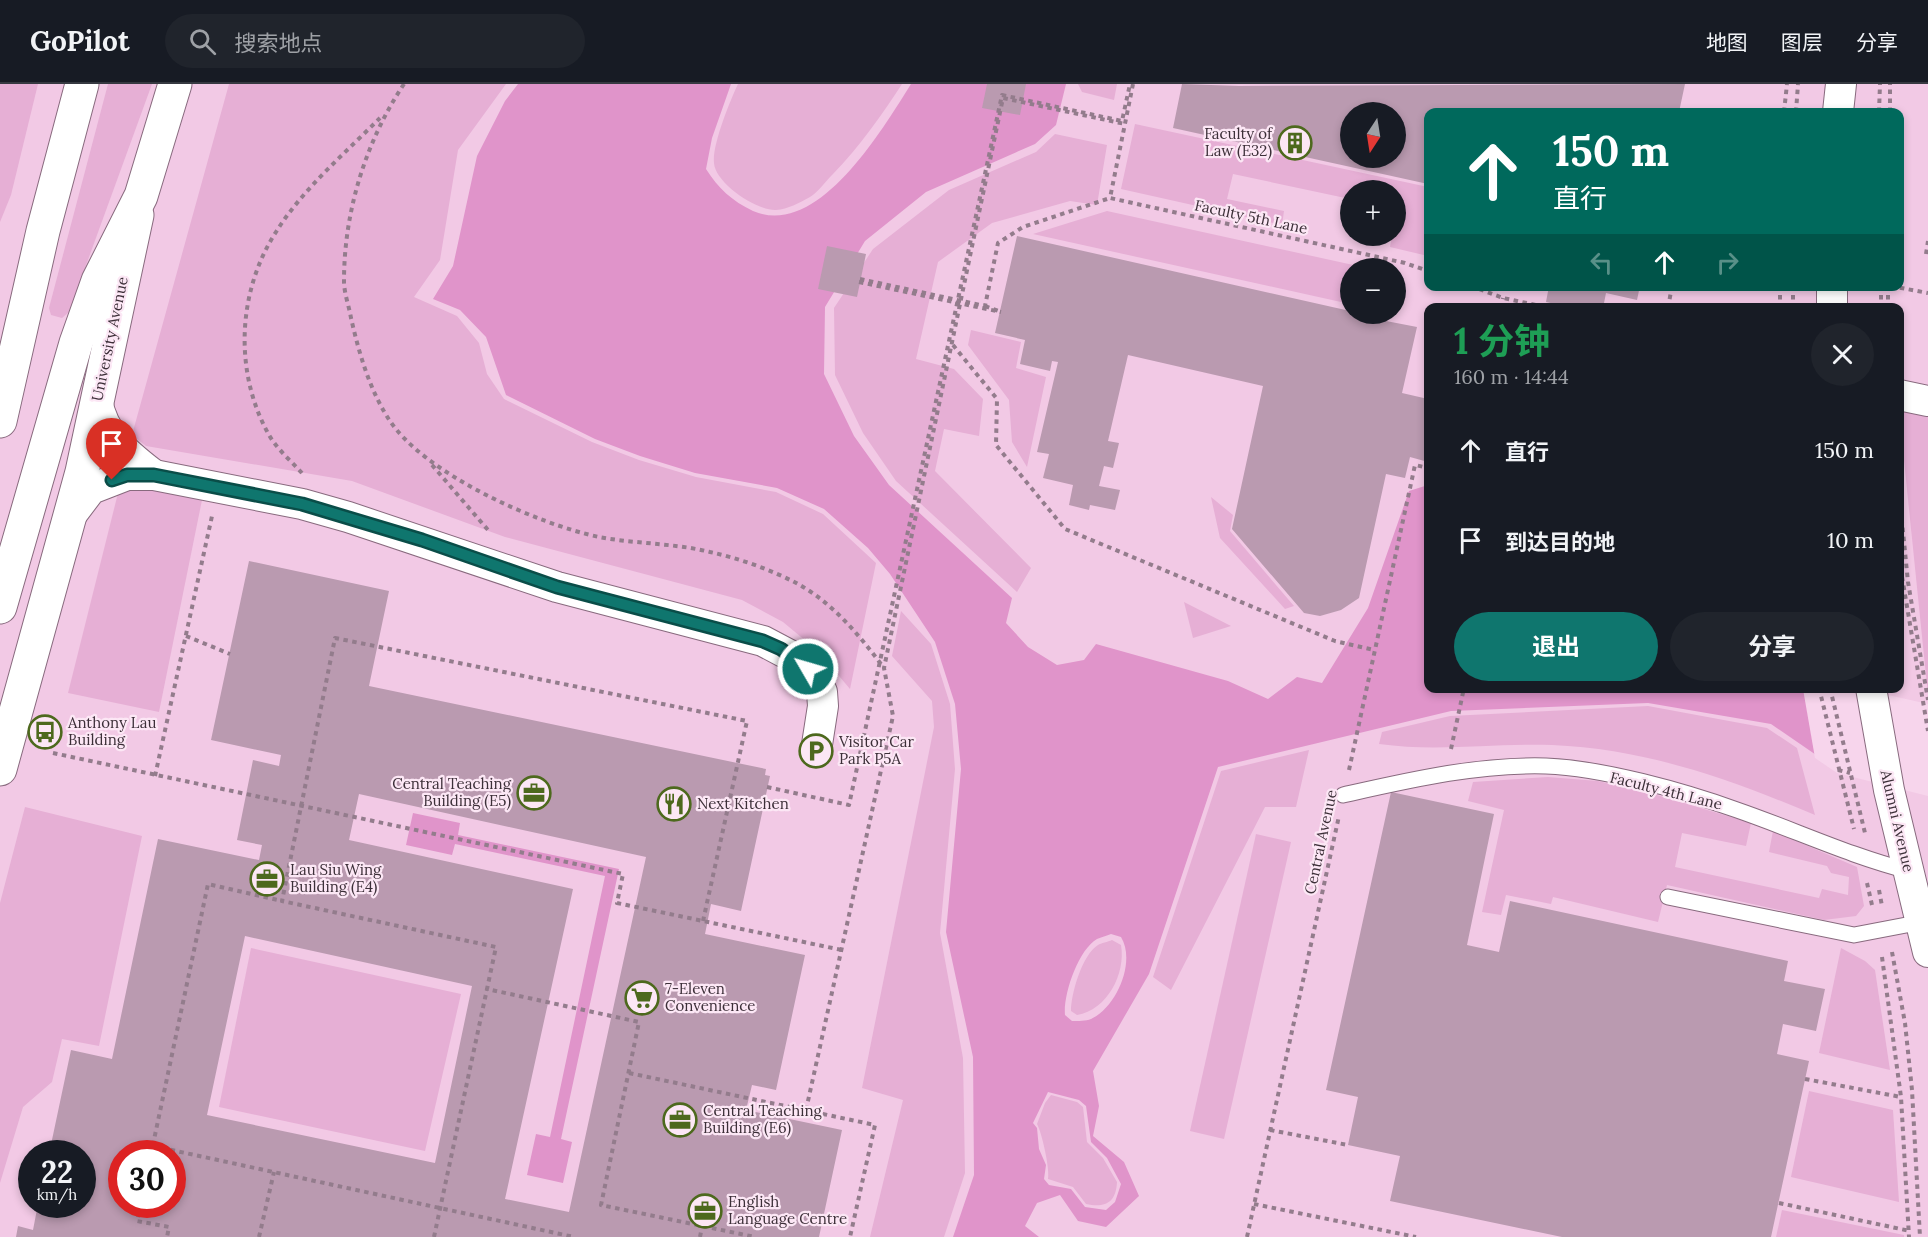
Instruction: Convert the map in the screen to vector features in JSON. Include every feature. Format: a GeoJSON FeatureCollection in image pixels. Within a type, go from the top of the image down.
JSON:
{"type":"FeatureCollection","features":[{"type":"Feature","properties":{"kind":"main road"},"geometry":{"type":"LineString","coordinates":[[0,421],[43,231],[82,84]]}},
{"type":"Feature","properties":{"kind":"main road","name":"University Avenue"},"geometry":{"type":"LineString","coordinates":[[0,769],[69,518],[141,196],[175,84]]}},
{"type":"Feature","properties":{"kind":"main road"},"geometry":{"type":"LineString","coordinates":[[0,607],[76,343],[98,281],[141,196]]}},
{"type":"Feature","properties":{"kind":"main road"},"geometry":{"type":"LineString","coordinates":[[0,363],[43,231]]}},
{"type":"Feature","properties":{"kind":"street"},"geometry":{"type":"LineString","coordinates":[[1838,108],[1841,84]]}},
{"type":"Feature","properties":{"kind":"street"},"geometry":{"type":"LineString","coordinates":[[1904,396],[1928,401]]}},
{"type":"Feature","properties":{"kind":"street"},"geometry":{"type":"LineString","coordinates":[[97,400],[100,419],[108,434],[154,475]]}},
{"type":"Feature","properties":{"kind":"street"},"geometry":{"type":"LineString","coordinates":[[69,518],[91,489],[127,475],[154,475],[348,516],[557,587],[729,631],[781,649],[808,669],[822,692],[822,721],[816,751]]}},
{"type":"Feature","properties":{"kind":"street","name":"Alumni Avenue"},"geometry":{"type":"LineString","coordinates":[[1872,693],[1889,790],[1928,952]]}},
{"type":"Feature","properties":{"kind":"lane","name":"Faculty 4th Lane"},"geometry":{"type":"LineString","coordinates":[[1343,795],[1426,777],[1492,768],[1548,766],[1629,779],[1734,808],[1868,860],[1909,871]]}},
{"type":"Feature","properties":{"kind":"lane"},"geometry":{"type":"LineString","coordinates":[[1668,897],[1854,935],[1922,922]]}},
{"type":"Feature","properties":{"kind":"path"},"geometry":{"type":"LineString","coordinates":[[404,84],[383,116],[366,154],[350,217],[344,283],[357,346],[370,383],[388,420],[429,462],[490,533]]}},
{"type":"Feature","properties":{"kind":"path"},"geometry":{"type":"LineString","coordinates":[[985,306],[998,243],[1023,227],[1110,198],[1131,84]]}},
{"type":"Feature","properties":{"kind":"path"},"geometry":{"type":"LineString","coordinates":[[806,1110],[893,716],[884,668],[953,345],[1002,95],[1122,121],[1131,84]]}},
{"type":"Feature","properties":{"kind":"path"},"geometry":{"type":"LineString","coordinates":[[1784,108],[1787,84]]}},
{"type":"Feature","properties":{"kind":"path"},"geometry":{"type":"LineString","coordinates":[[1796,108],[1798,84]]}},
{"type":"Feature","properties":{"kind":"path"},"geometry":{"type":"LineString","coordinates":[[1879,108],[1880,84]]}},
{"type":"Feature","properties":{"kind":"path"},"geometry":{"type":"LineString","coordinates":[[1890,84],[1890,108]]}},
{"type":"Feature","properties":{"kind":"path"},"geometry":{"type":"LineString","coordinates":[[768,787],[849,805],[1003,98],[1125,124]]}},
{"type":"Feature","properties":{"kind":"path"},"geometry":{"type":"LineString","coordinates":[[305,476],[270,437],[249,391],[244,335],[253,281],[276,232],[325,173],[383,116]]}},
{"type":"Feature","properties":{"kind":"path","name":"Faculty 5th Lane"},"geometry":{"type":"LineString","coordinates":[[1110,198],[1405,263],[1424,270]]}},
{"type":"Feature","properties":{"kind":"path"},"geometry":{"type":"LineString","coordinates":[[1926,254],[1928,241]]}},
{"type":"Feature","properties":{"kind":"path"},"geometry":{"type":"LineString","coordinates":[[860,281],[1000,312],[985,306],[960,302]]}},
{"type":"Feature","properties":{"kind":"path"},"geometry":{"type":"LineString","coordinates":[[1904,289],[1928,293]]}},
{"type":"Feature","properties":{"kind":"path"},"geometry":{"type":"LineString","coordinates":[[1485,291],[1526,303]]}},
{"type":"Feature","properties":{"kind":"path"},"geometry":{"type":"LineString","coordinates":[[1502,303],[1503,298]]}},
{"type":"Feature","properties":{"kind":"path"},"geometry":{"type":"LineString","coordinates":[[953,345],[998,399],[996,445],[1065,529],[1335,641],[1374,650]]}},
{"type":"Feature","properties":{"kind":"path"},"geometry":{"type":"LineString","coordinates":[[429,462],[547,522],[600,537],[711,552],[796,583],[838,612],[884,668]]}},
{"type":"Feature","properties":{"kind":"path","name":"Central Avenue"},"geometry":{"type":"LineString","coordinates":[[1247,1237],[1409,491],[1415,465],[1424,467]]}},
{"type":"Feature","properties":{"kind":"path"},"geometry":{"type":"LineString","coordinates":[[155,776],[218,487]]}},
{"type":"Feature","properties":{"kind":"path"},"geometry":{"type":"LineString","coordinates":[[1904,542],[1908,582],[1928,700]]}},
{"type":"Feature","properties":{"kind":"path"},"geometry":{"type":"LineString","coordinates":[[1904,590],[1928,731]]}},
{"type":"Feature","properties":{"kind":"path"},"geometry":{"type":"LineString","coordinates":[[186,636],[230,654]]}},
{"type":"Feature","properties":{"kind":"path"},"geometry":{"type":"LineString","coordinates":[[282,901],[335,638],[747,721],[703,921]]}},
{"type":"Feature","properties":{"kind":"path"},"geometry":{"type":"LineString","coordinates":[[1449,754],[1463,693]]}},
{"type":"Feature","properties":{"kind":"path"},"geometry":{"type":"LineString","coordinates":[[1820,693],[1838,770],[1888,929],[1905,1023],[1910,1068],[1920,1237]]}},
{"type":"Feature","properties":{"kind":"path"},"geometry":{"type":"LineString","coordinates":[[1831,693],[1868,860]]}},
{"type":"Feature","properties":{"kind":"path"},"geometry":{"type":"LineString","coordinates":[[53,753],[623,874],[617,903],[842,950]]}},
{"type":"Feature","properties":{"kind":"path"},"geometry":{"type":"LineString","coordinates":[[1838,770],[1850,773]]}},
{"type":"Feature","properties":{"kind":"path"},"geometry":{"type":"LineString","coordinates":[[154,1140],[208,884],[496,947],[434,1237]]}},
{"type":"Feature","properties":{"kind":"path"},"geometry":{"type":"LineString","coordinates":[[1882,957],[1901,1097],[1910,1237]]}},
{"type":"Feature","properties":{"kind":"path"},"geometry":{"type":"LineString","coordinates":[[487,989],[639,1022],[601,1205],[755,1237]]}},
{"type":"Feature","properties":{"kind":"path"},"geometry":{"type":"LineString","coordinates":[[629,1073],[875,1125],[850,1237]]}},
{"type":"Feature","properties":{"kind":"path"},"geometry":{"type":"LineString","coordinates":[[1805,1079],[1901,1097]]}},
{"type":"Feature","properties":{"kind":"path"},"geometry":{"type":"LineString","coordinates":[[1270,1130],[1348,1145]]}},
{"type":"Feature","properties":{"kind":"path"},"geometry":{"type":"LineString","coordinates":[[186,1153],[574,1237]]}},
{"type":"Feature","properties":{"kind":"path"},"geometry":{"type":"LineString","coordinates":[[260,1237],[274,1172]]}},
{"type":"Feature","properties":{"kind":"path"},"geometry":{"type":"LineString","coordinates":[[1255,1202],[1416,1237]]}},
{"type":"Feature","properties":{"kind":"path"},"geometry":{"type":"LineString","coordinates":[[1779,1203],[1910,1231]]}},
{"type":"Feature","properties":{"kind":"path"},"geometry":{"type":"LineString","coordinates":[[700,1237],[705,1211]]}},
{"type":"Feature","properties":{"kind":"path"},"geometry":{"type":"LineString","coordinates":[[138,1218],[137,1221],[169,1227],[167,1237]]}},
{"type":"Feature","properties":{"kind":"shaded area"},"geometry":{"type":"Polygon","coordinates":[[[0,84],[1928,84],[1928,1237],[0,1237],[0,84]]]}},
{"type":"Feature","properties":{"kind":"shaded area"},"geometry":{"type":"Polygon","coordinates":[[[0,84],[38,84],[11,195],[0,222],[0,84]]]}},
{"type":"Feature","properties":{"kind":"shaded area"},"geometry":{"type":"Polygon","coordinates":[[[108,84],[152,84],[69,312],[62,318],[51,315],[49,308],[108,84]]]}},
{"type":"Feature","properties":{"kind":"shaded area"},"geometry":{"type":"Polygon","coordinates":[[[229,84],[506,84],[458,150],[440,260],[414,297],[457,316],[479,343],[487,374],[504,399],[592,442],[639,460],[696,477],[776,492],[823,514],[876,563],[850,689],[818,651],[783,622],[742,600],[505,537],[352,481],[146,446],[132,435],[229,84]]]}},
{"type":"Feature","properties":{"kind":"shaded area"},"geometry":{"type":"Polygon","coordinates":[[[518,84],[731,84],[712,138],[706,169],[715,182],[738,203],[753,211],[777,215],[801,209],[824,195],[846,175],[883,127],[911,84],[1066,84],[1056,125],[1035,144],[926,192],[865,241],[825,307],[824,374],[854,436],[889,485],[1012,598],[1006,623],[1028,647],[1057,665],[1084,660],[1096,644],[1228,681],[1268,699],[1297,677],[1322,683],[1368,608],[1409,491],[1424,486],[1424,693],[1831,693],[1838,770],[1771,724],[1648,703],[1451,711],[1218,767],[1149,974],[1093,1071],[1099,1106],[1093,1136],[1124,1162],[1139,1196],[1106,1227],[1078,1221],[1060,1195],[1037,1203],[1025,1226],[1039,1237],[953,1237],[974,1175],[973,1057],[946,932],[961,769],[955,704],[935,642],[890,574],[868,548],[824,509],[777,488],[695,473],[640,456],[595,439],[506,395],[486,337],[460,310],[433,299],[453,266],[477,156],[505,101],[518,84]],[[1111,934],[1097,939],[1078,963],[1066,996],[1065,1015],[1072,1021],[1089,1020],[1109,1005],[1116,994],[1125,970],[1125,947],[1121,937],[1111,934]],[[1048,1092],[1033,1123],[1037,1128],[1039,1149],[1046,1165],[1044,1179],[1049,1185],[1071,1189],[1085,1207],[1106,1210],[1115,1202],[1121,1184],[1107,1158],[1091,1142],[1086,1106],[1079,1100],[1048,1092]]]}},
{"type":"Feature","properties":{"kind":"shaded area"},"geometry":{"type":"Polygon","coordinates":[[[738,84],[902,84],[861,142],[819,190],[798,203],[776,210],[748,201],[729,187],[716,171],[714,155],[716,145],[738,84]]]}},
{"type":"Feature","properties":{"kind":"shaded area"},"geometry":{"type":"Polygon","coordinates":[[[1078,84],[1117,84],[1114,100],[1082,92],[1078,84]]]}},
{"type":"Feature","properties":{"kind":"shaded area"},"geometry":{"type":"Polygon","coordinates":[[[1135,124],[1395,180],[1340,180],[1340,197],[1233,174],[1227,199],[1284,211],[1282,225],[1121,189],[1135,124]]]}},
{"type":"Feature","properties":{"kind":"shaded area"},"geometry":{"type":"Polygon","coordinates":[[[1055,134],[1107,145],[1097,205],[1070,201],[992,223],[938,262],[916,359],[954,369],[983,399],[979,436],[944,429],[935,471],[1031,568],[1017,592],[896,481],[863,433],[835,375],[834,308],[873,249],[949,190],[1036,152],[1055,134]]]}},
{"type":"Feature","properties":{"kind":"shaded area"},"geometry":{"type":"Polygon","coordinates":[[[1406,182],[1424,186],[1424,255],[1390,247],[1406,246],[1406,182]]]}},
{"type":"Feature","properties":{"kind":"shaded area"},"geometry":{"type":"Polygon","coordinates":[[[1107,211],[1340,262],[1340,302],[1033,234],[1107,211]]]}},
{"type":"Feature","properties":{"kind":"shaded area"},"geometry":{"type":"Polygon","coordinates":[[[971,330],[1021,342],[1016,368],[1046,377],[1027,467],[1012,442],[1009,400],[968,345],[971,330]]]}},
{"type":"Feature","properties":{"kind":"shaded area"},"geometry":{"type":"Polygon","coordinates":[[[1904,412],[1928,417],[1928,695],[1904,460],[1904,412]]]}},
{"type":"Feature","properties":{"kind":"shaded area"},"geometry":{"type":"Polygon","coordinates":[[[122,477],[203,495],[159,712],[68,693],[122,477]]]}},
{"type":"Feature","properties":{"kind":"shaded area"},"geometry":{"type":"Polygon","coordinates":[[[1211,497],[1233,515],[1230,531],[1294,606],[1285,609],[1220,538],[1211,497]]]}},
{"type":"Feature","properties":{"kind":"shaded area"},"geometry":{"type":"Polygon","coordinates":[[[1184,602],[1231,626],[1193,638],[1184,602]]]}},
{"type":"Feature","properties":{"kind":"shaded area"},"geometry":{"type":"Polygon","coordinates":[[[901,611],[931,644],[950,704],[955,769],[940,933],[963,1058],[965,1173],[944,1237],[870,1237],[903,1100],[862,1088],[934,727],[932,701],[892,656],[901,611]]]}},
{"type":"Feature","properties":{"kind":"shaded area"},"geometry":{"type":"Polygon","coordinates":[[[1648,706],[1767,728],[1797,748],[1815,815],[1719,778],[1654,759],[1621,753],[1552,745],[1422,747],[1379,744],[1382,732],[1450,716],[1648,706]]]}},
{"type":"Feature","properties":{"kind":"shaded area"},"geometry":{"type":"Polygon","coordinates":[[[1309,750],[1296,807],[1265,807],[1171,990],[1153,977],[1221,771],[1309,750]]]}},
{"type":"Feature","properties":{"kind":"shaded area"},"geometry":{"type":"Polygon","coordinates":[[[1548,777],[1598,781],[1657,795],[1751,823],[1746,846],[1682,833],[1675,867],[1819,898],[1822,889],[1848,895],[1849,877],[1831,873],[1827,866],[1769,852],[1773,831],[1857,867],[1864,906],[1856,916],[1824,920],[1667,885],[1658,922],[1553,897],[1551,904],[1506,895],[1501,915],[1482,912],[1504,810],[1468,801],[1473,782],[1548,777]]]}},
{"type":"Feature","properties":{"kind":"shaded area"},"geometry":{"type":"Polygon","coordinates":[[[25,807],[142,836],[99,1046],[62,1039],[52,1082],[23,1107],[0,1183],[0,903],[25,807]]]}},
{"type":"Feature","properties":{"kind":"shaded area"},"geometry":{"type":"Polygon","coordinates":[[[413,813],[460,823],[458,835],[619,869],[561,1139],[572,1142],[563,1183],[527,1175],[536,1134],[550,1137],[605,876],[455,844],[452,855],[406,845],[413,813]]]}},
{"type":"Feature","properties":{"kind":"shaded area"},"geometry":{"type":"Polygon","coordinates":[[[1256,834],[1291,842],[1224,1139],[1190,1131],[1256,834]]]}},
{"type":"Feature","properties":{"kind":"shaded area"},"geometry":{"type":"Polygon","coordinates":[[[1112,940],[1121,945],[1122,956],[1117,979],[1112,989],[1097,1006],[1077,1015],[1071,1011],[1075,985],[1082,966],[1092,950],[1099,944],[1112,940]]]}},
{"type":"Feature","properties":{"kind":"shaded area"},"geometry":{"type":"Polygon","coordinates":[[[251,948],[461,994],[425,1151],[219,1107],[251,948]]]}},
{"type":"Feature","properties":{"kind":"shaded area"},"geometry":{"type":"Polygon","coordinates":[[[1841,948],[1865,961],[1875,970],[1890,1070],[1819,1053],[1841,948]]]}},
{"type":"Feature","properties":{"kind":"shaded area"},"geometry":{"type":"Polygon","coordinates":[[[1809,1091],[1893,1110],[1899,1202],[1791,1177],[1809,1091]]]}},
{"type":"Feature","properties":{"kind":"shaded area"},"geometry":{"type":"Polygon","coordinates":[[[1051,1095],[1077,1102],[1083,1107],[1087,1142],[1103,1158],[1117,1182],[1114,1195],[1108,1202],[1099,1205],[1086,1204],[1073,1187],[1048,1179],[1045,1151],[1037,1124],[1045,1103],[1051,1095]]]}},
{"type":"Feature","properties":{"kind":"shaded area"},"geometry":{"type":"Polygon","coordinates":[[[1782,1210],[1904,1235],[1904,1237],[1776,1237],[1782,1210]]]}},
{"type":"Feature","properties":{"kind":"pier"},"geometry":{"type":"Polygon","coordinates":[[[1804,693],[1879,693],[1928,704],[1928,796],[1837,773],[1815,758],[1804,693]]]}},
{"type":"Feature","properties":{"kind":"building"},"geometry":{"type":"Polygon","coordinates":[[[987,84],[1026,84],[1020,115],[982,108],[987,84]]]}},
{"type":"Feature","properties":{"kind":"building","name":"Faculty of Law (E32)"},"geometry":{"type":"Polygon","coordinates":[[[1182,84],[1239,86],[1685,84],[1680,108],[1424,108],[1424,183],[1355,168],[1406,168],[1406,102],[1340,102],[1340,165],[1173,128],[1182,84]]]}},
{"type":"Feature","properties":{"kind":"building"},"geometry":{"type":"Polygon","coordinates":[[[1017,236],[1340,309],[1340,324],[1402,324],[1417,327],[1402,393],[1424,398],[1424,461],[1410,457],[1405,478],[1386,474],[1359,598],[1341,610],[1320,616],[1304,613],[1232,529],[1263,386],[1128,355],[1108,441],[1119,443],[1113,468],[1104,466],[1099,486],[1120,490],[1115,510],[1090,505],[1089,510],[1069,505],[1073,485],[1043,478],[1049,454],[1037,452],[1058,362],[1052,361],[1050,371],[1020,364],[1025,340],[995,333],[1017,236]]]}},
{"type":"Feature","properties":{"kind":"building"},"geometry":{"type":"Polygon","coordinates":[[[827,246],[866,254],[857,297],[818,289],[827,246]]]}},
{"type":"Feature","properties":{"kind":"building"},"geometry":{"type":"Polygon","coordinates":[[[1548,291],[1639,291],[1637,300],[1606,293],[1604,303],[1546,302],[1548,291]]]}},
{"type":"Feature","properties":{"kind":"building"},"geometry":{"type":"Polygon","coordinates":[[[249,561],[389,591],[369,686],[766,769],[765,775],[770,776],[741,911],[711,904],[705,934],[805,955],[776,1090],[752,1085],[746,1110],[842,1130],[819,1237],[16,1237],[18,1226],[33,1230],[35,1218],[96,1218],[96,1140],[52,1140],[71,1050],[112,1059],[158,839],[259,860],[262,845],[237,840],[253,760],[279,766],[281,755],[211,740],[249,561]],[[359,794],[349,840],[573,889],[505,1199],[569,1212],[646,857],[359,794]],[[245,936],[207,1115],[435,1163],[472,986],[245,936]]]}},
{"type":"Feature","properties":{"kind":"building"},"geometry":{"type":"Polygon","coordinates":[[[1391,792],[1494,814],[1467,945],[1499,952],[1510,901],[1788,961],[1784,981],[1825,989],[1816,1031],[1783,1024],[1777,1054],[1809,1061],[1771,1237],[1562,1237],[1390,1201],[1400,1156],[1348,1145],[1358,1097],[1326,1090],[1391,792]]]}},
{"type":"Feature","properties":{"kind":"place","name":"Faculty of Law (E32)"},"geometry":{"type":"Point","coordinates":[1295,143]}},
{"type":"Feature","properties":{"kind":"place","name":"Anthony Lau Building"},"geometry":{"type":"Point","coordinates":[45,732]}},
{"type":"Feature","properties":{"kind":"place","name":"Visitor Car Park P5A"},"geometry":{"type":"Point","coordinates":[816,751]}},
{"type":"Feature","properties":{"kind":"place","name":"Central Teaching Building (E5)"},"geometry":{"type":"Point","coordinates":[534,793]}},
{"type":"Feature","properties":{"kind":"place","name":"Next Kitchen"},"geometry":{"type":"Point","coordinates":[674,804]}},
{"type":"Feature","properties":{"kind":"place","name":"Lau Siu Wing Building (E4)"},"geometry":{"type":"Point","coordinates":[267,879]}},
{"type":"Feature","properties":{"kind":"place","name":"7-Eleven Convenience"},"geometry":{"type":"Point","coordinates":[642,998]}},
{"type":"Feature","properties":{"kind":"place","name":"Central Teaching Building (E6)"},"geometry":{"type":"Point","coordinates":[680,1120]}},
{"type":"Feature","properties":{"kind":"place","name":"English Language Centre"},"geometry":{"type":"Point","coordinates":[705,1211]}},
{"type":"Feature","properties":{"kind":"route"},"geometry":{"type":"LineString","coordinates":[[112,480],[127,475],[154,475],[302,504],[348,516],[557,587],[763,641],[781,649],[808,669]]}}]}
